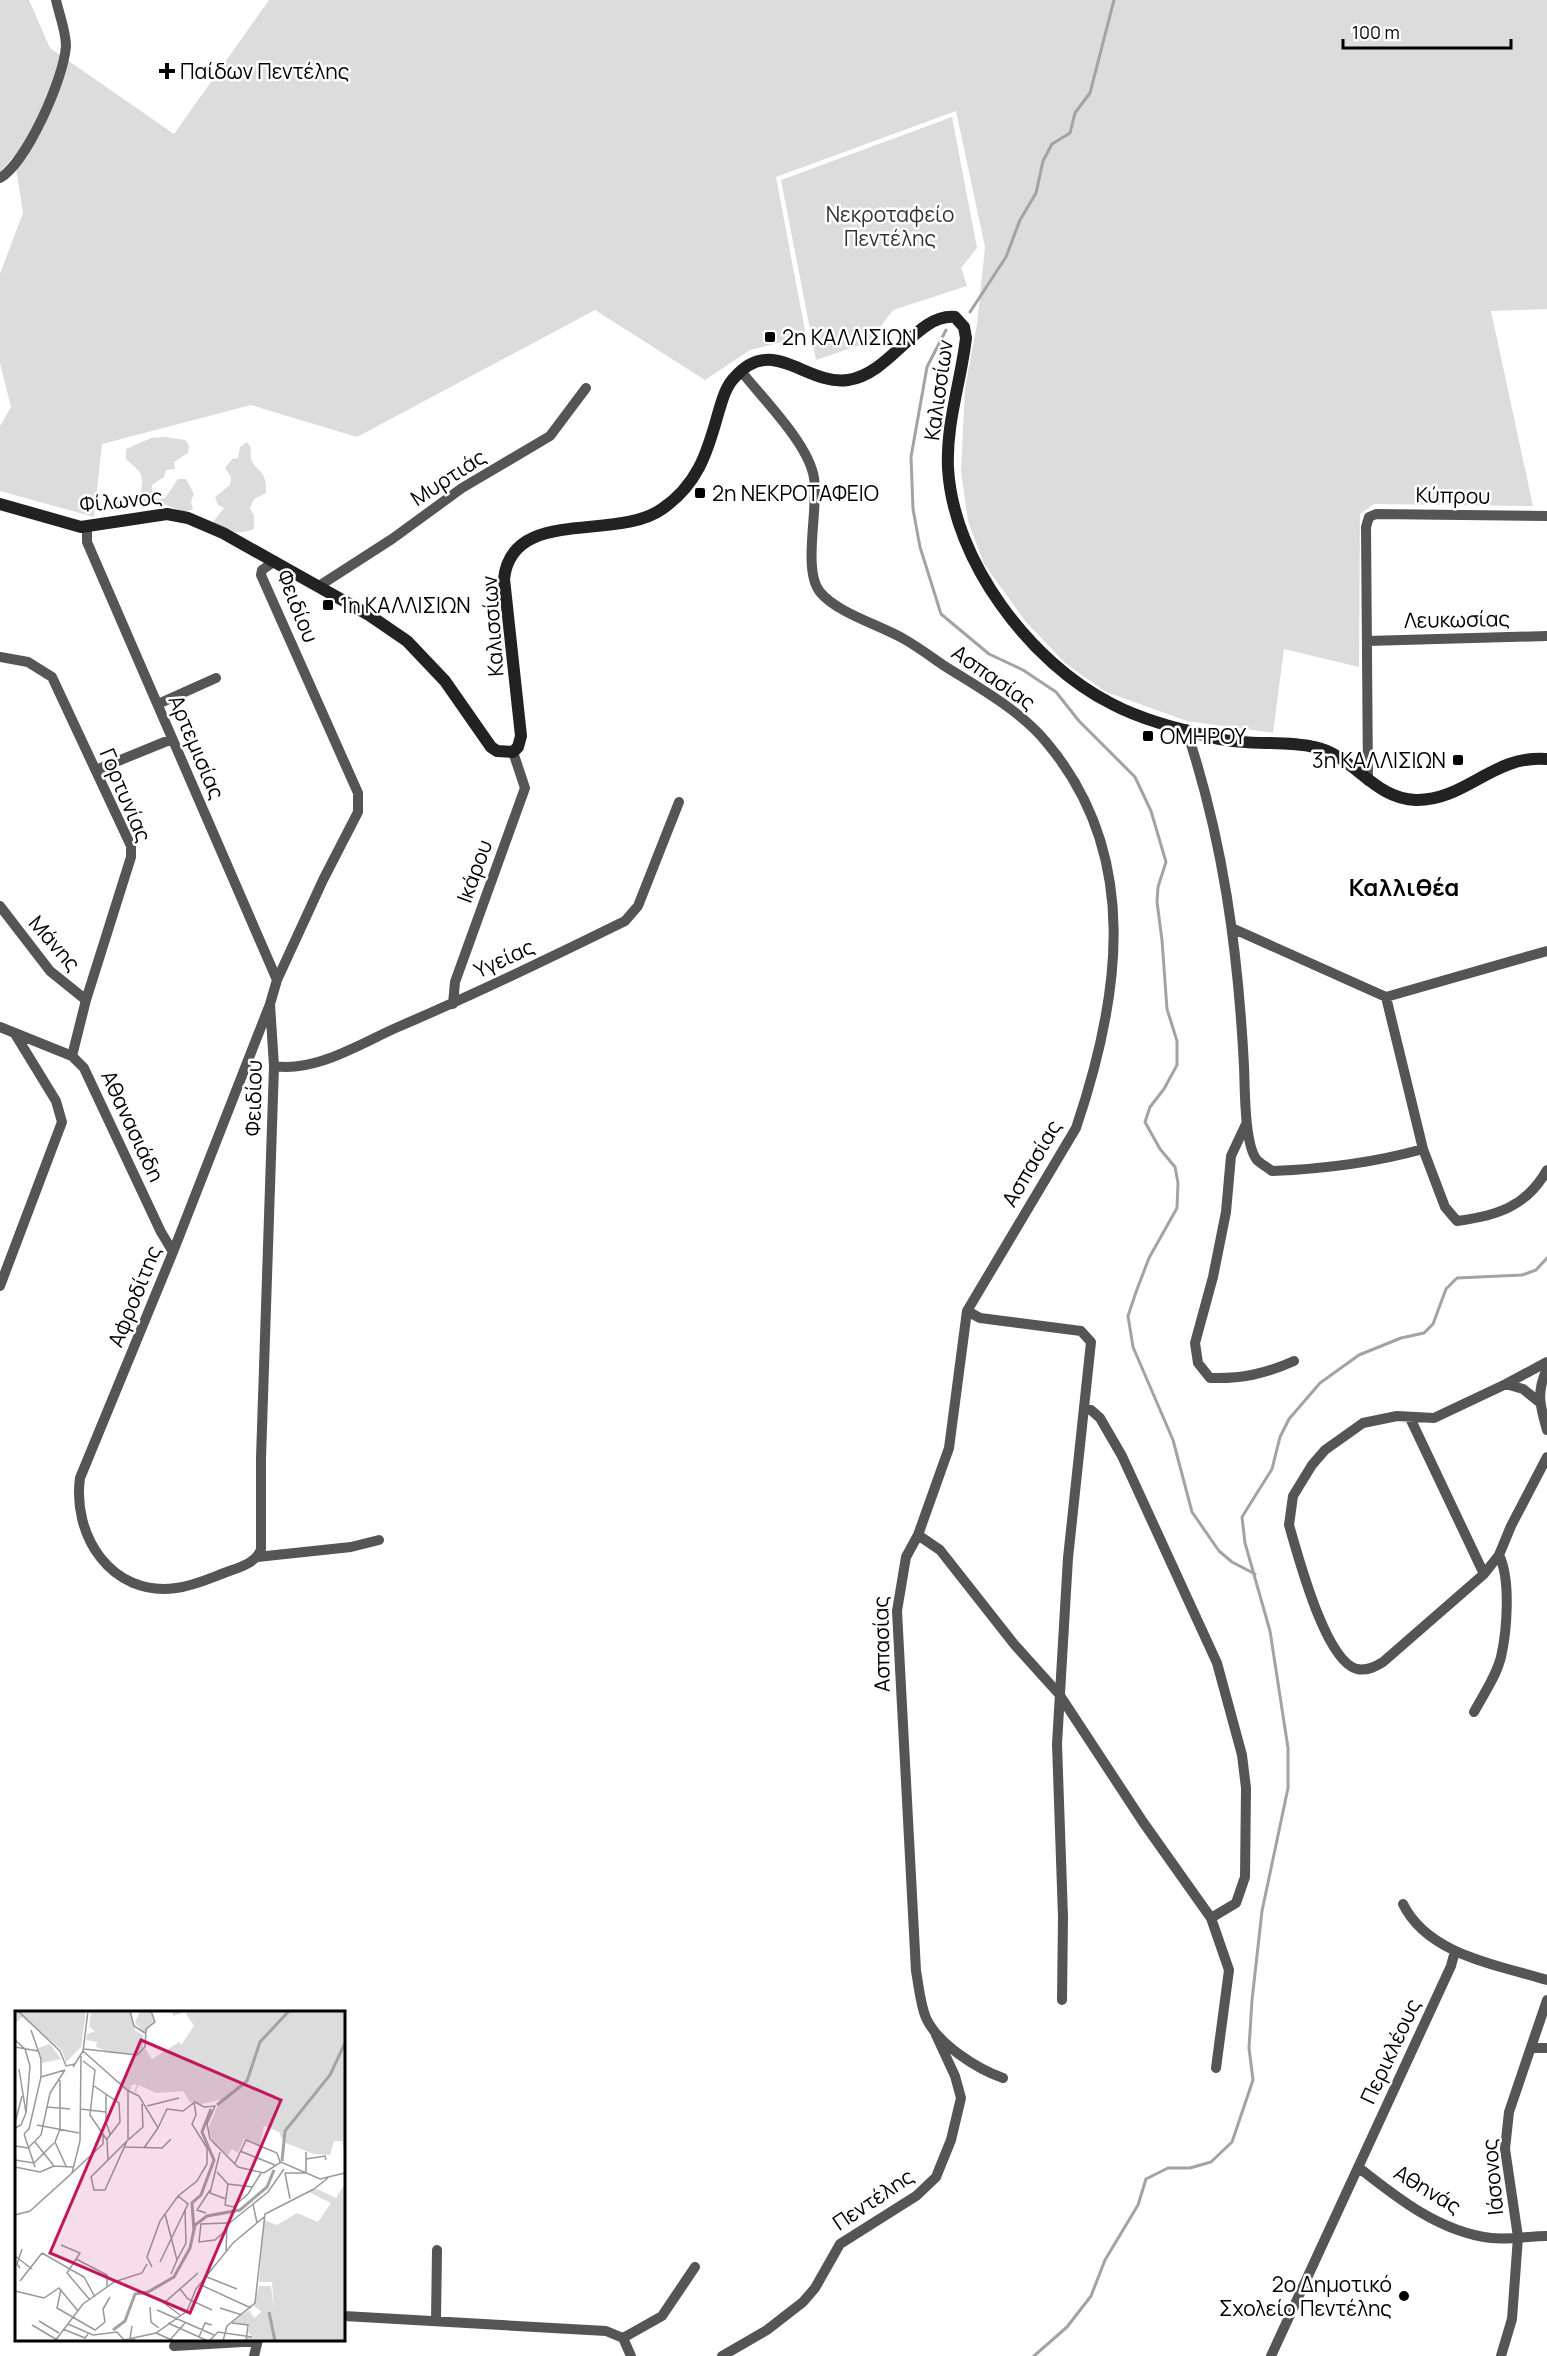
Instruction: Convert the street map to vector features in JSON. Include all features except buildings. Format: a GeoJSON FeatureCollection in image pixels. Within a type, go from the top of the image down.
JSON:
{"type":"FeatureCollection","features":[{"type":"Feature","properties":{"kind":"main road","name":"Καλισσίων"},"geometry":{"type":"LineString","coordinates":[[513,752],[518,747],[521,736],[504,579],[507,564],[513,552],[535,536],[626,524],[644,518],[676,499],[698,474],[726,390],[741,371],[767,358],[784,361],[823,378],[846,381],[879,368],[937,320],[950,317],[961,321],[966,341],[951,424],[948,471],[959,524],[972,561],[992,592],[1026,634],[1064,671],[1112,705],[1186,729],[1237,742],[1300,745],[1321,749],[1340,758],[1368,781],[1396,797],[1426,800],[1446,795],[1509,762],[1527,758],[1547,759]]}},
{"type":"Feature","properties":{"kind":"main road","name":"Φίλωνος"},"geometry":{"type":"LineString","coordinates":[[0,504],[87,527],[177,515],[223,533],[275,561]]}},
{"type":"Feature","properties":{"kind":"main road"},"geometry":{"type":"LineString","coordinates":[[275,561],[369,615],[406,641],[445,681],[491,747],[497,751],[513,752]]}},
{"type":"Feature","properties":{"kind":"street"},"geometry":{"type":"LineString","coordinates":[[0,178],[14,167],[32,140],[60,71],[66,46],[56,0]]}},
{"type":"Feature","properties":{"kind":"street","name":"Ασπασίας"},"geometry":{"type":"LineString","coordinates":[[741,371],[794,437],[808,460],[814,476],[811,564],[813,584],[836,606],[905,640],[992,696],[1046,742],[1084,798],[1106,858],[1114,905],[1114,963],[1107,1011],[1087,1095],[1076,1128],[967,1311],[948,1448],[918,1535],[906,1557],[897,1611],[916,1971],[921,2005],[935,2032],[969,2063],[1003,2078]]}},
{"type":"Feature","properties":{"kind":"street","name":"Μυρτιάς"},"geometry":{"type":"LineString","coordinates":[[319,586],[462,488],[550,436],[586,388]]}},
{"type":"Feature","properties":{"kind":"street"},"geometry":{"type":"LineString","coordinates":[[1542,516],[1547,506]]}},
{"type":"Feature","properties":{"kind":"street","name":"Κύπρου"},"geometry":{"type":"LineString","coordinates":[[1367,641],[1366,527],[1369,517],[1376,514],[1542,516]]}},
{"type":"Feature","properties":{"kind":"street","name":"Αρτεμισίας"},"geometry":{"type":"LineString","coordinates":[[87,527],[87,542],[277,980]]}},
{"type":"Feature","properties":{"kind":"street","name":"Φειδίου"},"geometry":{"type":"LineString","coordinates":[[257,1557],[262,1536],[261,1458],[274,1066],[270,1004],[277,980],[323,880],[358,812],[360,803],[358,793],[261,575],[262,570],[275,561]]}},
{"type":"Feature","properties":{"kind":"street","name":"Λευκωσίας"},"geometry":{"type":"LineString","coordinates":[[1367,641],[1547,636]]}},
{"type":"Feature","properties":{"kind":"street"},"geometry":{"type":"LineString","coordinates":[[1367,641],[1368,781]]}},
{"type":"Feature","properties":{"kind":"street","name":"Γορτυνίας"},"geometry":{"type":"LineString","coordinates":[[0,657],[28,662],[52,677],[131,846],[131,857],[86,1000],[72,1056]]}},
{"type":"Feature","properties":{"kind":"street"},"geometry":{"type":"LineString","coordinates":[[158,704],[216,678]]}},
{"type":"Feature","properties":{"kind":"street"},"geometry":{"type":"LineString","coordinates":[[1186,729],[1209,804],[1234,929],[1240,984],[1246,1124],[1256,1159],[1272,1171],[1366,1163],[1424,1149]]}},
{"type":"Feature","properties":{"kind":"street"},"geometry":{"type":"LineString","coordinates":[[96,770],[172,739]]}},
{"type":"Feature","properties":{"kind":"street","name":"Ικάρου"},"geometry":{"type":"LineString","coordinates":[[453,1004],[455,981],[525,788],[513,752]]}},
{"type":"Feature","properties":{"kind":"street","name":"Υγείας"},"geometry":{"type":"LineString","coordinates":[[274,1066],[289,1069],[321,1061],[453,1004],[615,926],[633,914],[679,802]]}},
{"type":"Feature","properties":{"kind":"street","name":"Μάνης"},"geometry":{"type":"LineString","coordinates":[[0,906],[50,971],[86,1000]]}},
{"type":"Feature","properties":{"kind":"street"},"geometry":{"type":"LineString","coordinates":[[1234,929],[1386,997],[1547,951]]}},
{"type":"Feature","properties":{"kind":"street"},"geometry":{"type":"LineString","coordinates":[[1386,997],[1424,1149],[1445,1207],[1457,1221],[1493,1213],[1525,1200],[1547,1170]]}},
{"type":"Feature","properties":{"kind":"street","name":"Αφροδίτης"},"geometry":{"type":"LineString","coordinates":[[257,1557],[199,1583],[174,1588],[139,1584],[124,1577],[104,1562],[92,1548],[80,1518],[78,1493],[80,1478],[173,1252],[270,1004]]}},
{"type":"Feature","properties":{"kind":"street","name":"Αθανασιάδη"},"geometry":{"type":"LineString","coordinates":[[0,1027],[72,1056],[84,1068],[94,1084],[161,1232],[173,1252]]}},
{"type":"Feature","properties":{"kind":"street"},"geometry":{"type":"LineString","coordinates":[[0,1286],[62,1122],[56,1101],[15,1034]]}},
{"type":"Feature","properties":{"kind":"street"},"geometry":{"type":"LineString","coordinates":[[1246,1124],[1231,1156],[1226,1212],[1213,1277],[1195,1343],[1198,1363],[1210,1378],[1236,1379],[1265,1374],[1294,1362]]}},
{"type":"Feature","properties":{"kind":"street"},"geometry":{"type":"LineString","coordinates":[[967,1311],[980,1318],[1081,1331],[1091,1342],[1069,1547],[1056,1744],[1063,1917],[1062,2000]]}},
{"type":"Feature","properties":{"kind":"street"},"geometry":{"type":"LineString","coordinates":[[1547,1362],[1434,1418],[1397,1416],[1373,1419],[1363,1423],[1325,1450],[1312,1465],[1293,1496],[1289,1525],[1322,1624],[1343,1660],[1356,1669],[1372,1668],[1409,1641],[1484,1574],[1499,1555],[1511,1526],[1547,1457]]}},
{"type":"Feature","properties":{"kind":"street"},"geometry":{"type":"LineString","coordinates":[[1547,1369],[1538,1389],[1538,1401],[1547,1430]]}},
{"type":"Feature","properties":{"kind":"street"},"geometry":{"type":"LineString","coordinates":[[1506,1384],[1523,1389],[1538,1401]]}},
{"type":"Feature","properties":{"kind":"street"},"geometry":{"type":"LineString","coordinates":[[1085,1409],[1091,1410],[1100,1418],[1122,1456],[1217,1663],[1232,1714],[1242,1755],[1246,1788],[1245,1877],[1236,1903],[1211,1918]]}},
{"type":"Feature","properties":{"kind":"street"},"geometry":{"type":"LineString","coordinates":[[1410,1418],[1484,1574]]}},
{"type":"Feature","properties":{"kind":"street"},"geometry":{"type":"LineString","coordinates":[[918,1535],[940,1550],[1014,1644],[1059,1694],[1143,1822],[1211,1918],[1229,1970],[1216,2068]]}},
{"type":"Feature","properties":{"kind":"street"},"geometry":{"type":"LineString","coordinates":[[257,1557],[351,1547],[379,1540]]}},
{"type":"Feature","properties":{"kind":"street"},"geometry":{"type":"LineString","coordinates":[[1474,1712],[1493,1677],[1504,1639],[1506,1587],[1504,1564],[1499,1555]]}},
{"type":"Feature","properties":{"kind":"street"},"geometry":{"type":"LineString","coordinates":[[1403,1904],[1411,1921],[1455,1951],[1547,1980]]}},
{"type":"Feature","properties":{"kind":"street","name":"Περικλέους"},"geometry":{"type":"LineString","coordinates":[[1271,2356],[1451,1966],[1455,1951]]}},
{"type":"Feature","properties":{"kind":"street","name":"Ιάσονος"},"geometry":{"type":"LineString","coordinates":[[1501,2356],[1512,2319],[1518,2237],[1504,2149],[1509,2112],[1547,2000]]}},
{"type":"Feature","properties":{"kind":"street","name":"Πεντέλης"},"geometry":{"type":"LineString","coordinates":[[722,2356],[767,2330],[802,2302],[815,2288],[840,2244],[916,2196],[936,2177],[951,2140],[961,2098],[955,2076],[935,2032]]}},
{"type":"Feature","properties":{"kind":"street"},"geometry":{"type":"LineString","coordinates":[[1532,2048],[1547,2048]]}},
{"type":"Feature","properties":{"kind":"street","name":"Αθηνάς"},"geometry":{"type":"LineString","coordinates":[[1358,2167],[1384,2188],[1436,2221],[1471,2235],[1495,2239],[1547,2236]]}},
{"type":"Feature","properties":{"kind":"street"},"geometry":{"type":"LineString","coordinates":[[436,2320],[437,2250]]}},
{"type":"Feature","properties":{"kind":"street"},"geometry":{"type":"LineString","coordinates":[[623,2338],[662,2316],[695,2267]]}},
{"type":"Feature","properties":{"kind":"street"},"geometry":{"type":"LineString","coordinates":[[345,2316],[578,2328],[614,2333],[623,2338],[631,2356]]}},
{"type":"Feature","properties":{"kind":"street"},"geometry":{"type":"LineString","coordinates":[[174,2346],[258,2341],[254,2356]]}},
{"type":"Feature","properties":{"kind":"green space"},"geometry":{"type":"Polygon","coordinates":[[[0,0],[29,0],[50,48],[174,134],[269,0],[1547,0],[1547,309],[1491,311],[1533,506],[1374,504],[1360,514],[1359,667],[1284,649],[1273,733],[1187,721],[1106,692],[1066,664],[1026,622],[984,564],[968,521],[961,471],[965,388],[977,324],[985,247],[956,111],[776,177],[806,336],[750,350],[705,380],[595,310],[357,437],[251,405],[102,444],[94,517],[0,491],[0,426],[11,407],[0,363],[0,274],[23,213],[14,156],[0,172],[0,0]]]}},
{"type":"Feature","properties":{"kind":"green space","name":"Νεκροταφείο Πεντέλης"},"geometry":{"type":"Polygon","coordinates":[[[952,117],[977,248],[961,268],[967,286],[893,310],[869,342],[816,360],[781,180],[952,117]]]}},
{"type":"Feature","properties":{"kind":"green space"},"geometry":{"type":"Polygon","coordinates":[[[165,437],[185,440],[189,446],[188,453],[174,462],[175,469],[166,470],[164,477],[152,485],[152,494],[157,499],[165,498],[178,479],[186,479],[194,494],[191,501],[193,509],[185,512],[163,504],[142,506],[141,476],[126,458],[126,449],[151,438],[165,437]]]}},
{"type":"Feature","properties":{"kind":"green space"},"geometry":{"type":"Polygon","coordinates":[[[247,442],[251,448],[252,461],[264,477],[266,493],[254,499],[250,508],[254,516],[254,529],[232,532],[213,522],[224,508],[218,505],[215,497],[230,485],[231,477],[225,468],[232,459],[238,458],[240,447],[247,442]]]}},
{"type":"Feature","properties":{"kind":"waterway"},"geometry":{"type":"LineString","coordinates":[[970,312],[1006,257],[1020,220],[1036,193],[1043,161],[1052,144],[1070,133],[1075,113],[1090,93],[1114,0]]}},
{"type":"Feature","properties":{"kind":"waterway"},"geometry":{"type":"LineString","coordinates":[[946,330],[927,367],[911,457],[913,509],[920,547],[941,614],[989,654],[1023,670],[1056,692],[1079,721],[1135,777],[1151,811],[1166,862],[1158,887],[1157,902],[1167,1009],[1177,1041],[1177,1065],[1164,1089],[1150,1107],[1145,1122],[1160,1149],[1175,1167],[1178,1183],[1177,1208],[1149,1258],[1128,1316],[1133,1347],[1173,1440],[1192,1512],[1219,1551],[1232,1562],[1255,1574]]}},
{"type":"Feature","properties":{"kind":"waterway"},"geometry":{"type":"LineString","coordinates":[[1034,2356],[1067,2327],[1091,2296],[1105,2260],[1138,2205],[1146,2179],[1168,2168],[1190,2168],[1211,2162],[1232,2142],[1253,2080],[1249,2048],[1252,2000],[1262,1911],[1288,1788],[1288,1748],[1270,1631],[1245,1543],[1242,1517],[1272,1469],[1280,1437],[1289,1419],[1320,1383],[1359,1355],[1401,1338],[1424,1333],[1433,1324],[1446,1289],[1457,1278],[1522,1275],[1536,1270],[1547,1258]]}},
{"type":"Feature","properties":{"kind":"place","name":"Παίδων Πεντέλης"},"geometry":{"type":"Point","coordinates":[167,71]}},
{"type":"Feature","properties":{"kind":"place","name":"2η ΚΑΛΛΙΣΙΩΝ"},"geometry":{"type":"Point","coordinates":[770,337]}},
{"type":"Feature","properties":{"kind":"place","name":"2η ΝΕΚΡΟΤΑΦΕΙΟ"},"geometry":{"type":"Point","coordinates":[700,493]}},
{"type":"Feature","properties":{"kind":"place","name":"1η ΚΑΛΛΙΣΙΩΝ"},"geometry":{"type":"Point","coordinates":[328,605]}},
{"type":"Feature","properties":{"kind":"place","name":"ΟΜΗΡΟΥ"},"geometry":{"type":"Point","coordinates":[1148,736]}},
{"type":"Feature","properties":{"kind":"place","name":"3η ΚΑΛΛΙΣΙΩΝ"},"geometry":{"type":"Point","coordinates":[1458,760]}},
{"type":"Feature","properties":{"kind":"place","name":"2ο Δημοτικό Σχολείο Πεντέλης"},"geometry":{"type":"Point","coordinates":[1404,2296]}},
{"type":"Feature","properties":{"kind":"district","name":"Καλλιθέα"},"geometry":{"type":"Point","coordinates":[1404,886]}}]}
